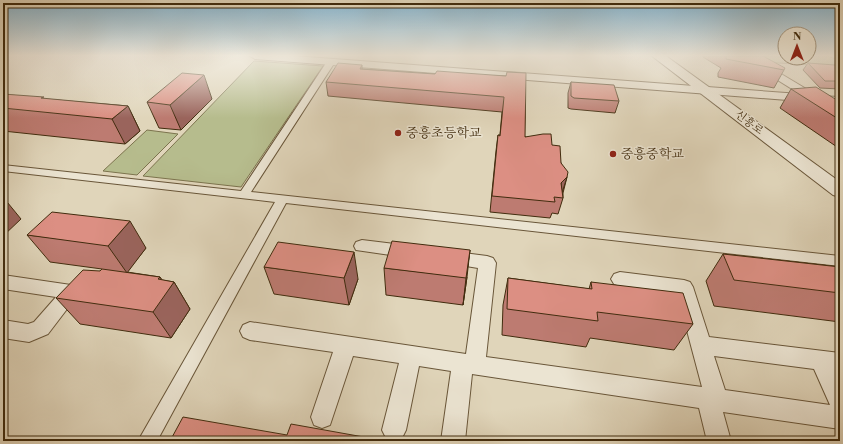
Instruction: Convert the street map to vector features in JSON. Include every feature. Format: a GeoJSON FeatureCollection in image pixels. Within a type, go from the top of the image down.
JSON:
{"type":"FeatureCollection","features":[{"type":"Feature","properties":{"kind":"street"},"geometry":{"type":"LineString","coordinates":[[244,194],[321,77]]}},
{"type":"Feature","properties":{"kind":"street"},"geometry":{"type":"LineString","coordinates":[[527,77],[840,101]]}},
{"type":"Feature","properties":{"kind":"street","name":"신흥로"},"geometry":{"type":"LineString","coordinates":[[686,77],[840,191]]}},
{"type":"Feature","properties":{"kind":"street"},"geometry":{"type":"LineString","coordinates":[[779,77],[840,114]]}},
{"type":"Feature","properties":{"kind":"street"},"geometry":{"type":"LineString","coordinates":[[3,168],[840,260]]}},
{"type":"Feature","properties":{"kind":"street"},"geometry":{"type":"LineString","coordinates":[[147,441],[283,198]]}},
{"type":"Feature","properties":{"kind":"street"},"geometry":{"type":"LineString","coordinates":[[362,246],[487,262],[469,364],[453,441]]}},
{"type":"Feature","properties":{"kind":"street"},"geometry":{"type":"LineString","coordinates":[[620,279],[684,287],[701,345],[719,441]]}},
{"type":"Feature","properties":{"kind":"street"},"geometry":{"type":"LineString","coordinates":[[3,282],[71,292],[40,328],[29,333],[3,329]]}},
{"type":"Feature","properties":{"kind":"street"},"geometry":{"type":"LineString","coordinates":[[250,331],[840,418]]}},
{"type":"Feature","properties":{"kind":"street"},"geometry":{"type":"LineString","coordinates":[[701,345],[830,361],[840,401]]}},
{"type":"Feature","properties":{"kind":"street"},"geometry":{"type":"LineString","coordinates":[[322,417],[346,346]]}},
{"type":"Feature","properties":{"kind":"street"},"geometry":{"type":"LineString","coordinates":[[394,430],[411,355]]}},
{"type":"Feature","properties":{"kind":"green space"},"geometry":{"type":"Polygon","coordinates":[[[239,77],[316,77],[241,187],[143,176],[239,77]]]}},
{"type":"Feature","properties":{"kind":"green space"},"geometry":{"type":"Polygon","coordinates":[[[147,130],[178,134],[137,175],[103,171],[147,130]]]}},
{"type":"Feature","properties":{"kind":"building"},"geometry":{"type":"Polygon","coordinates":[[[178,77],[202,77],[170,105],[147,102],[178,77]]]}},
{"type":"Feature","properties":{"kind":"building"},"geometry":{"type":"Polygon","coordinates":[[[329,77],[526,77],[525,137],[551,134],[552,145],[560,146],[561,163],[568,172],[567,177],[561,183],[563,198],[554,197],[555,202],[492,196],[498,135],[500,136],[504,97],[326,82],[329,77]]]}},
{"type":"Feature","properties":{"kind":"building"},"geometry":{"type":"Polygon","coordinates":[[[821,77],[840,77],[840,81],[825,81],[821,77]]]}},
{"type":"Feature","properties":{"kind":"building"},"geometry":{"type":"Polygon","coordinates":[[[571,82],[614,85],[619,101],[574,98],[571,96],[571,82]]]}},
{"type":"Feature","properties":{"kind":"building"},"geometry":{"type":"Polygon","coordinates":[[[816,87],[840,102],[840,105],[838,105],[840,106],[840,120],[791,89],[816,87]]]}},
{"type":"Feature","properties":{"kind":"building"},"geometry":{"type":"Polygon","coordinates":[[[3,94],[128,106],[112,119],[3,108],[3,94]]]}},
{"type":"Feature","properties":{"kind":"building"},"geometry":{"type":"Polygon","coordinates":[[[52,212],[130,221],[108,246],[27,235],[52,212]]]}},
{"type":"Feature","properties":{"kind":"building"},"geometry":{"type":"Polygon","coordinates":[[[392,241],[470,250],[466,278],[384,268],[392,241]]]}},
{"type":"Feature","properties":{"kind":"building"},"geometry":{"type":"Polygon","coordinates":[[[278,242],[354,252],[344,278],[264,267],[278,242]]]}},
{"type":"Feature","properties":{"kind":"building"},"geometry":{"type":"Polygon","coordinates":[[[723,254],[840,267],[840,293],[734,280],[723,254]]]}},
{"type":"Feature","properties":{"kind":"building"},"geometry":{"type":"Polygon","coordinates":[[[102,269],[160,277],[158,279],[174,282],[153,312],[56,298],[83,270],[100,271],[102,269]]]}},
{"type":"Feature","properties":{"kind":"building"},"geometry":{"type":"Polygon","coordinates":[[[508,278],[592,289],[591,282],[683,293],[693,324],[597,312],[598,321],[507,309],[508,278]]]}},
{"type":"Feature","properties":{"kind":"building"},"geometry":{"type":"Polygon","coordinates":[[[183,417],[287,435],[291,424],[386,441],[170,441],[183,417]]]}},
{"type":"Feature","properties":{"kind":"place","name":"중흥초등학교"},"geometry":{"type":"Point","coordinates":[398,133]}},
{"type":"Feature","properties":{"kind":"place","name":"중흥중학교"},"geometry":{"type":"Point","coordinates":[613,154]}}]}
